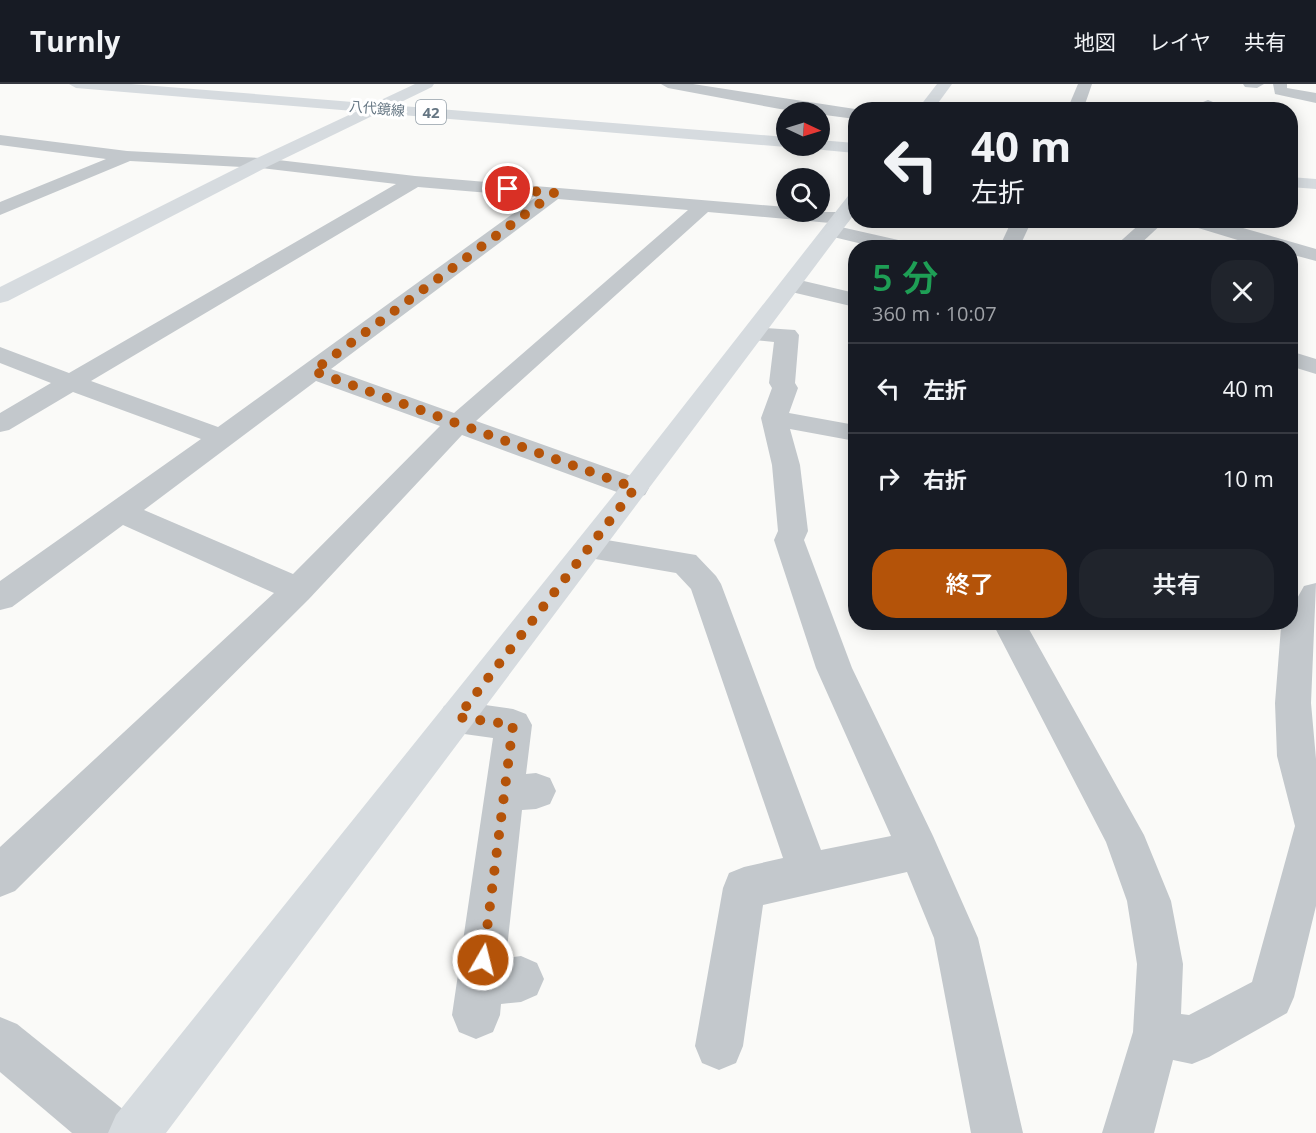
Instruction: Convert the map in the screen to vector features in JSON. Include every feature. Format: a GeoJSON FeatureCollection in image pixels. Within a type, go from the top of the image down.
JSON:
{"type":"FeatureCollection","features":[{"type":"Feature","properties":{"kind":"street","name":"八代鏡線"},"geometry":{"type":"LineString","coordinates":[[76,84],[776,141]]}},
{"type":"Feature","properties":{"kind":"street"},"geometry":{"type":"LineString","coordinates":[[0,296],[261,163],[427,84]]}},
{"type":"Feature","properties":{"kind":"street"},"geometry":{"type":"LineString","coordinates":[[931,102],[945,84]]}},
{"type":"Feature","properties":{"kind":"street"},"geometry":{"type":"LineString","coordinates":[[1078,102],[1085,84]]}},
{"type":"Feature","properties":{"kind":"street"},"geometry":{"type":"LineString","coordinates":[[1250,84],[1257,84]]}},
{"type":"Feature","properties":{"kind":"street"},"geometry":{"type":"LineString","coordinates":[[679,85],[776,103]]}},
{"type":"Feature","properties":{"kind":"street"},"geometry":{"type":"LineString","coordinates":[[782,102],[796,91]]}},
{"type":"Feature","properties":{"kind":"street"},"geometry":{"type":"LineString","coordinates":[[1276,92],[1316,98]]}},
{"type":"Feature","properties":{"kind":"street"},"geometry":{"type":"LineString","coordinates":[[830,111],[848,113]]}},
{"type":"Feature","properties":{"kind":"street"},"geometry":{"type":"LineString","coordinates":[[0,140],[127,156],[261,163],[415,181],[843,216]]}},
{"type":"Feature","properties":{"kind":"street"},"geometry":{"type":"LineString","coordinates":[[830,146],[848,147]]}},
{"type":"Feature","properties":{"kind":"street"},"geometry":{"type":"LineString","coordinates":[[0,209],[127,156]]}},
{"type":"Feature","properties":{"kind":"street"},"geometry":{"type":"LineString","coordinates":[[0,424],[415,181]]}},
{"type":"Feature","properties":{"kind":"street"},"geometry":{"type":"LineString","coordinates":[[1298,183],[1316,184]]}},
{"type":"Feature","properties":{"kind":"street"},"geometry":{"type":"LineString","coordinates":[[0,598],[223,438],[554,193]]}},
{"type":"Feature","properties":{"kind":"street"},"geometry":{"type":"LineString","coordinates":[[0,876],[298,590],[458,423],[704,206]]}},
{"type":"Feature","properties":{"kind":"street"},"geometry":{"type":"LineString","coordinates":[[134,1133],[589,548],[843,216]]}},
{"type":"Feature","properties":{"kind":"street"},"geometry":{"type":"LineString","coordinates":[[868,228],[892,240]]}},
{"type":"Feature","properties":{"kind":"street"},"geometry":{"type":"LineString","coordinates":[[1133,240],[1147,228]]}},
{"type":"Feature","properties":{"kind":"street"},"geometry":{"type":"LineString","coordinates":[[1220,228],[1261,240]]}},
{"type":"Feature","properties":{"kind":"street"},"geometry":{"type":"LineString","coordinates":[[1298,250],[1316,255]]}},
{"type":"Feature","properties":{"kind":"street"},"geometry":{"type":"LineString","coordinates":[[791,285],[848,298]]}},
{"type":"Feature","properties":{"kind":"street"},"geometry":{"type":"LineString","coordinates":[[753,334],[788,335],[782,383],[785,388],[774,418],[786,465],[793,531],[789,540],[834,668],[956,938],[998,1133]]}},
{"type":"Feature","properties":{"kind":"street"},"geometry":{"type":"LineString","coordinates":[[0,354],[223,438]]}},
{"type":"Feature","properties":{"kind":"street"},"geometry":{"type":"LineString","coordinates":[[1298,361],[1316,368]]}},
{"type":"Feature","properties":{"kind":"street"},"geometry":{"type":"LineString","coordinates":[[313,371],[635,488]]}},
{"type":"Feature","properties":{"kind":"street"},"geometry":{"type":"LineString","coordinates":[[774,418],[848,432]]}},
{"type":"Feature","properties":{"kind":"street"},"geometry":{"type":"LineString","coordinates":[[121,512],[298,590]]}},
{"type":"Feature","properties":{"kind":"street"},"geometry":{"type":"LineString","coordinates":[[589,548],[685,563],[705,584],[809,873]]}},
{"type":"Feature","properties":{"kind":"street"},"geometry":{"type":"LineString","coordinates":[[1298,627],[1316,595]]}},
{"type":"Feature","properties":{"kind":"street"},"geometry":{"type":"LineString","coordinates":[[1012,630],[1124,835],[1149,901],[1160,964],[1157,1032],[1128,1133]]}},
{"type":"Feature","properties":{"kind":"street"},"geometry":{"type":"LineString","coordinates":[[1157,1032],[1192,1040],[1272,997],[1315,826],[1296,756],[1293,704],[1298,630]]}},
{"type":"Feature","properties":{"kind":"street"},"geometry":{"type":"LineString","coordinates":[[458,717],[513,725],[520,792],[492,993]]}},
{"type":"Feature","properties":{"kind":"street"},"geometry":{"type":"LineString","coordinates":[[718,1046],[744,888],[918,850]]}},
{"type":"Feature","properties":{"kind":"street"},"geometry":{"type":"LineString","coordinates":[[0,1041],[112,1133]]}},
{"type":"Feature","properties":{"kind":"route"},"geometry":{"type":"LineString","coordinates":[[483,960],[513,725],[458,717],[635,488],[313,371],[554,193],[508,189]]}}]}
